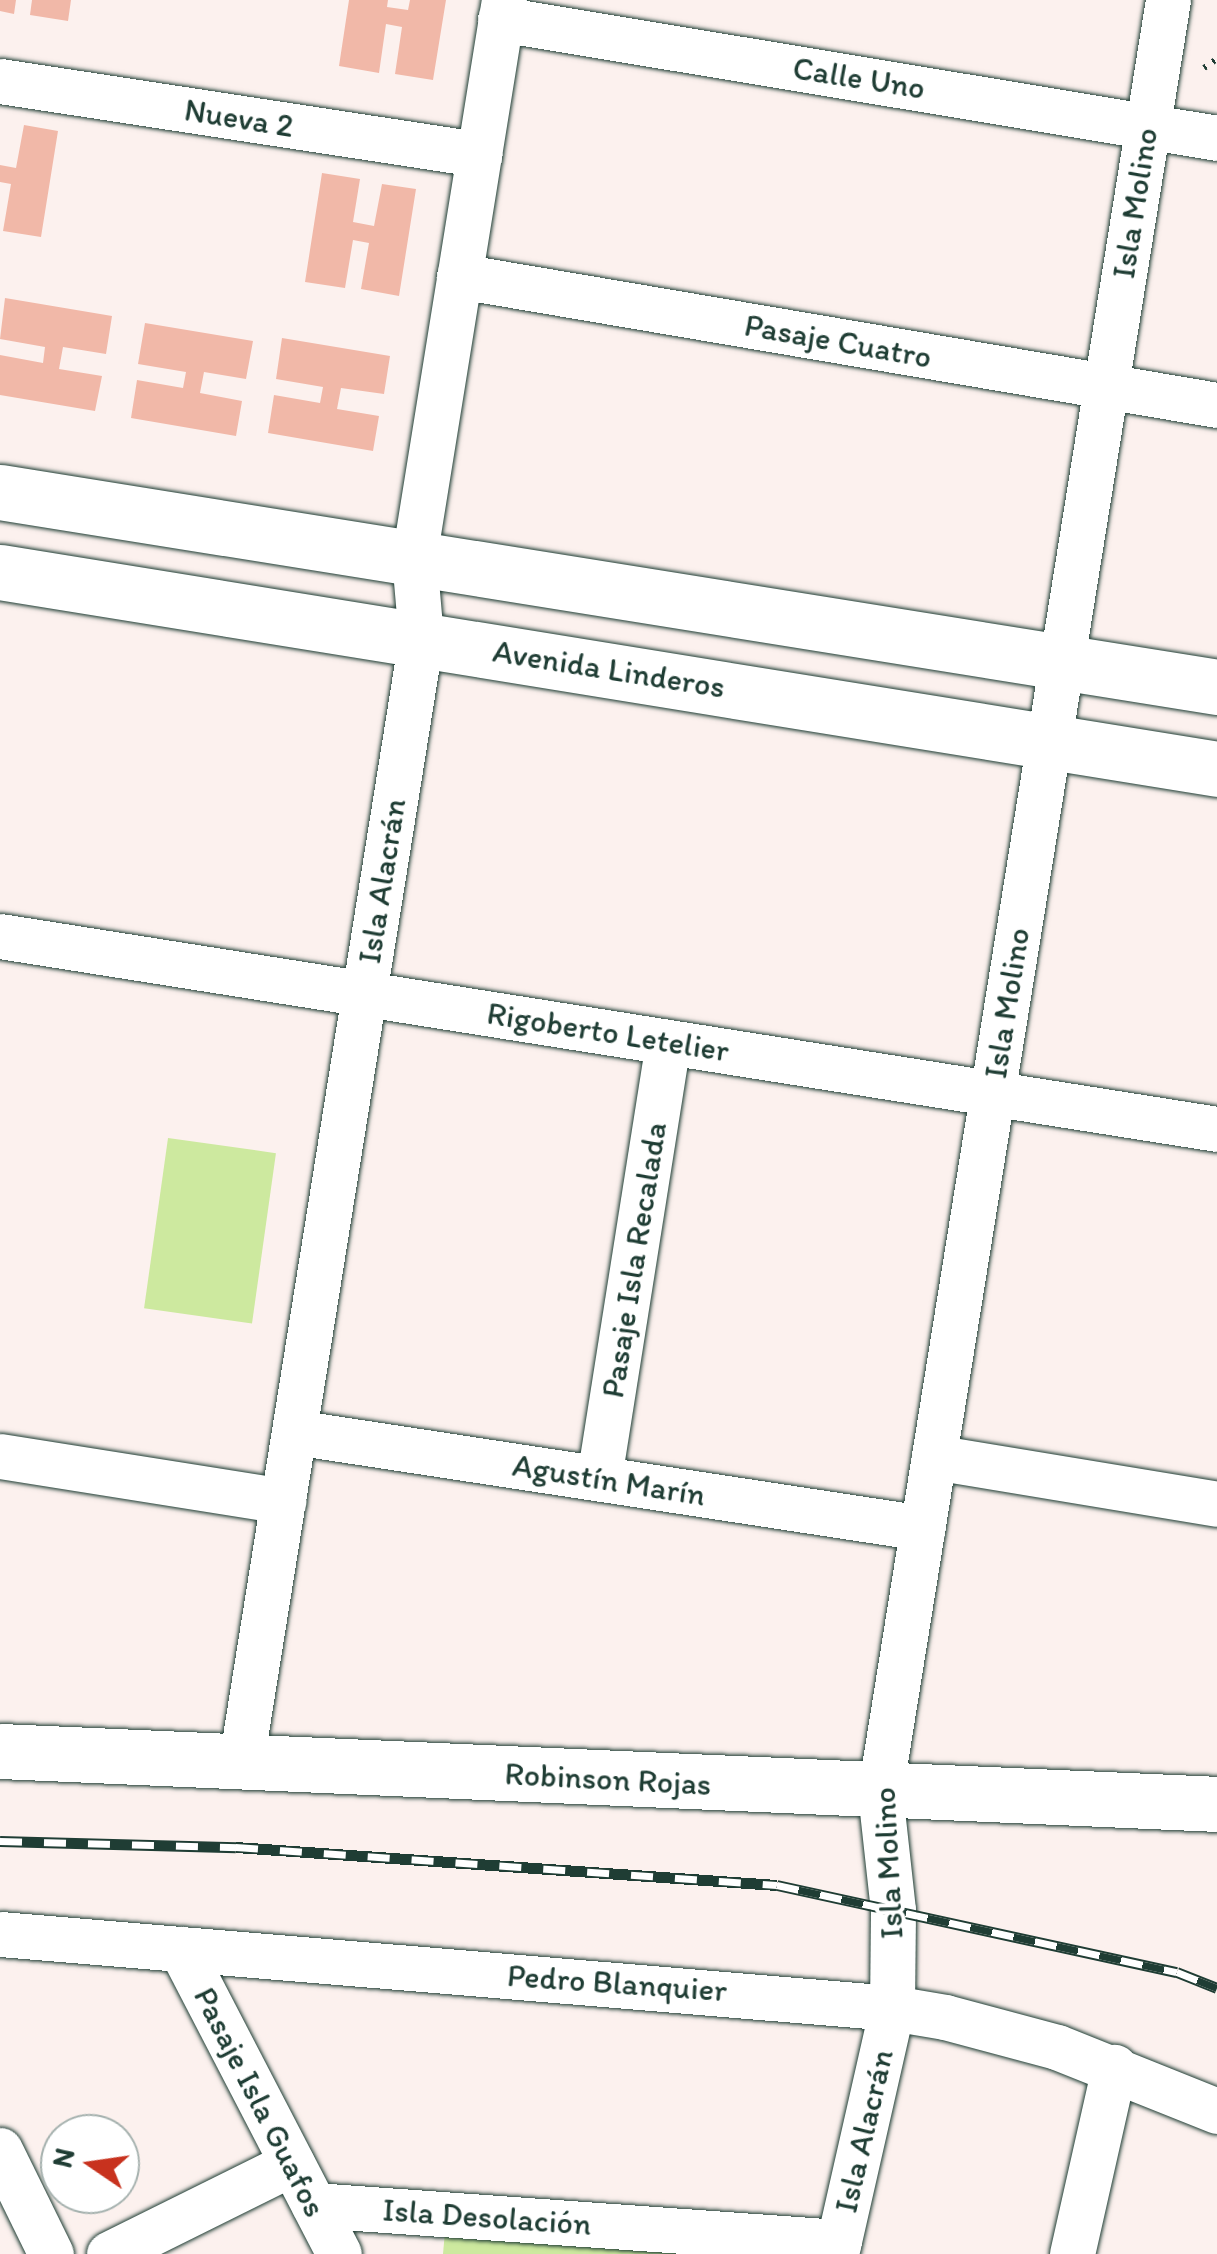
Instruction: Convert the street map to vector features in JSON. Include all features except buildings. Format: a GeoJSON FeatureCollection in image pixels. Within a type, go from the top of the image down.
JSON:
{"type":"FeatureCollection","features":[{"type":"Feature","properties":{"kind":"street","name":"Isla Molino"},"geometry":{"type":"LineString","coordinates":[[892,2008],[893,1910],[880,1792],[1168,0]]}},
{"type":"Feature","properties":{"kind":"street","name":"Calle Uno"},"geometry":{"type":"LineString","coordinates":[[502,10],[1217,138]]}},
{"type":"Feature","properties":{"kind":"street","name":"Isla Alacrán"},"geometry":{"type":"LineString","coordinates":[[242,1762],[420,638],[414,558],[502,10]]}},
{"type":"Feature","properties":{"kind":"street","name":"Nueva 2"},"geometry":{"type":"LineString","coordinates":[[0,82],[479,154]]}},
{"type":"Feature","properties":{"kind":"street","name":"Pasaje Cuatro"},"geometry":{"type":"LineString","coordinates":[[459,276],[1217,405]]}},
{"type":"Feature","properties":{"kind":"street"},"geometry":{"type":"LineString","coordinates":[[0,492],[1217,687]]}},
{"type":"Feature","properties":{"kind":"street","name":"Avenida Linderos"},"geometry":{"type":"LineString","coordinates":[[0,572],[1217,768]]}},
{"type":"Feature","properties":{"kind":"street","name":"Rigoberto Letelier"},"geometry":{"type":"LineString","coordinates":[[0,936],[1217,1128]]}},
{"type":"Feature","properties":{"kind":"street","name":"Pasaje Isla Recalada"},"geometry":{"type":"LineString","coordinates":[[600,1478],[668,1042]]}},
{"type":"Feature","properties":{"kind":"street","name":"Agustín Marín"},"geometry":{"type":"LineString","coordinates":[[294,1432],[923,1528]]}},
{"type":"Feature","properties":{"kind":"street"},"geometry":{"type":"LineString","coordinates":[[0,1456],[283,1500]]}},
{"type":"Feature","properties":{"kind":"street"},"geometry":{"type":"LineString","coordinates":[[934,1457],[1217,1504]]}},
{"type":"Feature","properties":{"kind":"street","name":"Robinson Rojas"},"geometry":{"type":"LineString","coordinates":[[0,1751],[1217,1804]]}},
{"type":"Feature","properties":{"kind":"street","name":"Pedro Blanquier"},"geometry":{"type":"LineString","coordinates":[[0,1934],[892,2008],[1000,2032],[1114,2067],[1217,2111]]}},
{"type":"Feature","properties":{"kind":"street","name":"Pasaje Isla Guafos"},"geometry":{"type":"LineString","coordinates":[[182,1949],[339,2254]]}},
{"type":"Feature","properties":{"kind":"street","name":"Isla Alacrán"},"geometry":{"type":"LineString","coordinates":[[838,2248],[892,2008]]}},
{"type":"Feature","properties":{"kind":"street"},"geometry":{"type":"LineString","coordinates":[[1072,2254],[1114,2067]]}},
{"type":"Feature","properties":{"kind":"street"},"geometry":{"type":"LineString","coordinates":[[0,2150],[52,2254]]}},
{"type":"Feature","properties":{"kind":"street"},"geometry":{"type":"LineString","coordinates":[[109,2254],[292,2162]]}},
{"type":"Feature","properties":{"kind":"street","name":"Isla Desolación"},"geometry":{"type":"LineString","coordinates":[[314,2205],[838,2248]]}},
{"type":"Feature","properties":{"kind":"path"},"geometry":{"type":"LineString","coordinates":[[1204,68],[1217,59]]}},
{"type":"Feature","properties":{"kind":"green space"},"geometry":{"type":"Polygon","coordinates":[[[168,1138],[276,1153],[252,1323],[144,1308],[168,1138]]]}},
{"type":"Feature","properties":{"kind":"green space"},"geometry":{"type":"Polygon","coordinates":[[[446,2220],[791,2254],[443,2254],[446,2220]]]}},
{"type":"Feature","properties":{"kind":"railway"},"geometry":{"type":"LineString","coordinates":[[0,1841],[236,1847],[777,1885],[1177,1972],[1217,1988]]}}]}
